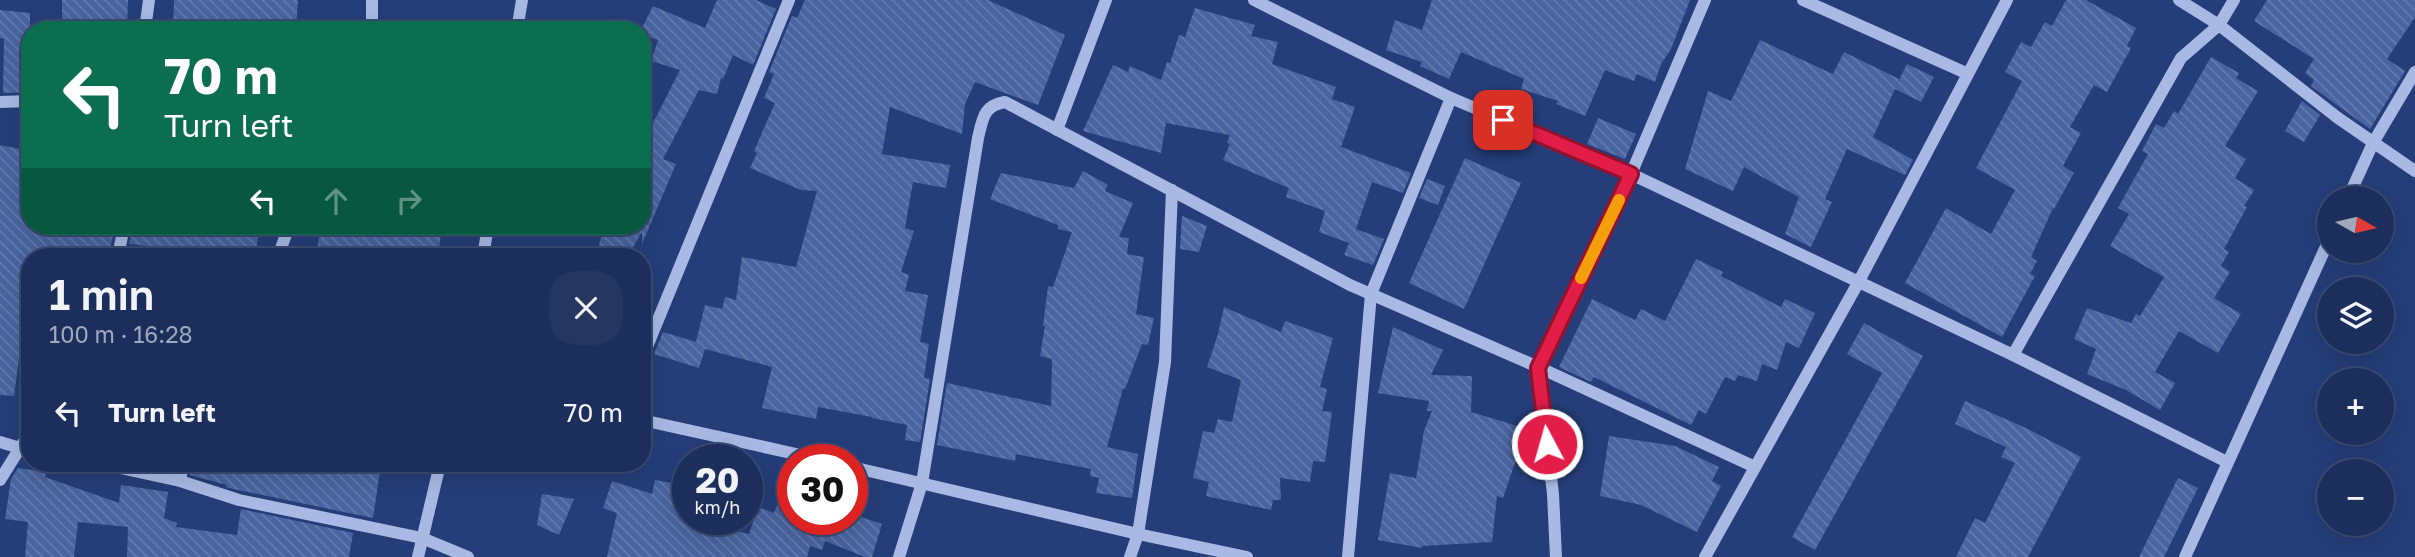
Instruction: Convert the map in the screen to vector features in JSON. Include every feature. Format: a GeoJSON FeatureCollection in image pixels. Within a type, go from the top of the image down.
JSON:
{"type":"FeatureCollection","features":[{"type":"Feature","properties":{"kind":"street"},"geometry":{"type":"LineString","coordinates":[[146,21],[149,0]]}},
{"type":"Feature","properties":{"kind":"street"},"geometry":{"type":"LineString","coordinates":[[372,0],[372,21]]}},
{"type":"Feature","properties":{"kind":"street"},"geometry":{"type":"LineString","coordinates":[[518,21],[522,0]]}},
{"type":"Feature","properties":{"kind":"street"},"geometry":{"type":"LineString","coordinates":[[651,337],[789,0]]}},
{"type":"Feature","properties":{"kind":"street"},"geometry":{"type":"LineString","coordinates":[[1056,130],[1106,0]]}},
{"type":"Feature","properties":{"kind":"street"},"geometry":{"type":"LineString","coordinates":[[1254,0],[1451,98],[1631,174],[2013,355],[2227,462]]}},
{"type":"Feature","properties":{"kind":"street"},"geometry":{"type":"LineString","coordinates":[[1556,557],[1553,494],[1538,368],[1631,174],[1705,0]]}},
{"type":"Feature","properties":{"kind":"street"},"geometry":{"type":"LineString","coordinates":[[1803,0],[1966,73]]}},
{"type":"Feature","properties":{"kind":"street"},"geometry":{"type":"LineString","coordinates":[[1705,557],[1858,283],[1966,73],[2007,0]]}},
{"type":"Feature","properties":{"kind":"street"},"geometry":{"type":"LineString","coordinates":[[2179,0],[2219,25],[2415,171]]}},
{"type":"Feature","properties":{"kind":"street"},"geometry":{"type":"LineString","coordinates":[[2013,355],[2181,58],[2219,25],[2234,0]]}},
{"type":"Feature","properties":{"kind":"street"},"geometry":{"type":"LineString","coordinates":[[2354,186],[2374,143],[2415,72]]}},
{"type":"Feature","properties":{"kind":"street"},"geometry":{"type":"LineString","coordinates":[[1348,557],[1371,294],[1451,98]]}},
{"type":"Feature","properties":{"kind":"street"},"geometry":{"type":"LineString","coordinates":[[0,102],[21,102]]}},
{"type":"Feature","properties":{"kind":"street"},"geometry":{"type":"LineString","coordinates":[[899,557],[922,483],[978,138],[984,113],[995,104],[1005,102],[1350,285],[1755,467]]}},
{"type":"Feature","properties":{"kind":"street"},"geometry":{"type":"LineString","coordinates":[[1130,557],[1138,534],[1165,362],[1171,190]]}},
{"type":"Feature","properties":{"kind":"street"},"geometry":{"type":"LineString","coordinates":[[2185,557],[2318,263]]}},
{"type":"Feature","properties":{"kind":"street"},"geometry":{"type":"LineString","coordinates":[[651,422],[777,450]]}},
{"type":"Feature","properties":{"kind":"street"},"geometry":{"type":"LineString","coordinates":[[0,442],[21,449]]}},
{"type":"Feature","properties":{"kind":"street"},"geometry":{"type":"LineString","coordinates":[[0,480],[21,455]]}},
{"type":"Feature","properties":{"kind":"street"},"geometry":{"type":"LineString","coordinates":[[868,471],[1247,557]]}},
{"type":"Feature","properties":{"kind":"street"},"geometry":{"type":"LineString","coordinates":[[139,472],[180,481],[239,500],[422,538],[468,557]]}},
{"type":"Feature","properties":{"kind":"street"},"geometry":{"type":"LineString","coordinates":[[180,481],[182,472]]}},
{"type":"Feature","properties":{"kind":"street"},"geometry":{"type":"LineString","coordinates":[[418,557],[438,472]]}},
{"type":"Feature","properties":{"kind":"building"},"geometry":{"type":"Polygon","coordinates":[[[62,0],[128,0],[127,21],[62,21],[62,0]]]}},
{"type":"Feature","properties":{"kind":"building"},"geometry":{"type":"Polygon","coordinates":[[[174,0],[298,0],[297,21],[173,21],[174,0]]]}},
{"type":"Feature","properties":{"kind":"building"},"geometry":{"type":"Polygon","coordinates":[[[717,0],[756,0],[776,9],[753,65],[733,55],[723,79],[721,78],[717,94],[699,90],[663,159],[676,164],[651,223],[651,125],[680,70],[651,61],[658,40],[651,38],[651,21],[646,21],[653,6],[705,28],[717,0]]]}},
{"type":"Feature","properties":{"kind":"building"},"geometry":{"type":"Polygon","coordinates":[[[805,0],[988,0],[1065,35],[1038,105],[975,82],[965,104],[962,134],[890,107],[882,154],[950,165],[946,188],[913,182],[905,228],[914,231],[901,272],[909,275],[905,291],[928,295],[920,342],[929,344],[924,378],[930,379],[920,442],[905,440],[907,425],[872,417],[818,407],[816,419],[762,408],[772,367],[705,349],[699,368],[654,354],[663,332],[696,342],[705,305],[722,309],[725,297],[736,300],[742,257],[796,267],[817,191],[801,190],[750,168],[757,153],[754,151],[775,103],[764,98],[774,74],[769,72],[792,16],[797,18],[805,0]]]}},
{"type":"Feature","properties":{"kind":"building"},"geometry":{"type":"Polygon","coordinates":[[[1432,0],[1690,0],[1655,82],[1637,74],[1634,81],[1605,70],[1585,116],[1556,104],[1558,101],[1521,89],[1524,79],[1461,52],[1449,79],[1420,66],[1422,62],[1386,50],[1395,20],[1422,30],[1432,0]]]}},
{"type":"Feature","properties":{"kind":"building"},"geometry":{"type":"Polygon","coordinates":[[[2066,0],[2086,0],[2136,28],[2127,46],[2131,48],[2107,92],[2094,85],[2070,127],[2081,133],[2063,166],[2074,173],[2053,208],[2031,257],[2037,261],[2030,274],[2035,276],[2002,337],[1905,283],[1946,208],[1991,234],[2015,190],[1976,168],[2022,81],[2005,72],[2021,42],[2031,47],[2045,22],[2052,26],[2066,0]]]}},
{"type":"Feature","properties":{"kind":"building"},"geometry":{"type":"Polygon","coordinates":[[[2267,0],[2415,0],[2415,17],[2387,59],[2405,71],[2370,129],[2311,86],[2314,80],[2305,73],[2314,59],[2254,21],[2267,0]]]}},
{"type":"Feature","properties":{"kind":"building"},"geometry":{"type":"Polygon","coordinates":[[[1195,8],[1255,25],[1251,36],[1278,42],[1272,64],[1336,87],[1332,99],[1355,107],[1341,147],[1411,173],[1403,193],[1372,182],[1356,229],[1384,239],[1373,265],[1344,255],[1349,243],[1319,232],[1325,211],[1286,197],[1289,188],[1223,160],[1230,144],[1227,143],[1230,135],[1166,123],[1161,153],[1083,131],[1113,65],[1128,72],[1130,66],[1161,80],[1179,35],[1185,37],[1195,8]]]}},
{"type":"Feature","properties":{"kind":"building"},"geometry":{"type":"Polygon","coordinates":[[[0,10],[30,13],[30,21],[21,21],[21,92],[3,93],[4,39],[0,38],[0,10]]]}},
{"type":"Feature","properties":{"kind":"building"},"geometry":{"type":"Polygon","coordinates":[[[1760,40],[1833,74],[1844,52],[1899,79],[1896,86],[1907,64],[1934,77],[1921,102],[1895,89],[1873,137],[1913,160],[1905,175],[1847,149],[1825,199],[1832,202],[1811,247],[1785,234],[1799,197],[1744,167],[1733,191],[1685,169],[1708,91],[1731,101],[1760,40]]]}},
{"type":"Feature","properties":{"kind":"building"},"geometry":{"type":"Polygon","coordinates":[[[2211,57],[2239,73],[2236,78],[2258,91],[2225,146],[2246,159],[2235,178],[2254,190],[2224,249],[2229,252],[2221,266],[2230,272],[2214,298],[2241,314],[2218,353],[2179,331],[2155,372],[2175,383],[2160,410],[2126,390],[2087,374],[2096,349],[2074,339],[2087,308],[2131,323],[2136,314],[2140,316],[2164,277],[2110,246],[2129,214],[2118,208],[2148,154],[2142,151],[2156,124],[2164,128],[2174,111],[2178,114],[2211,57]]]}},
{"type":"Feature","properties":{"kind":"building"},"geometry":{"type":"Polygon","coordinates":[[[2302,101],[2320,115],[2304,142],[2285,131],[2302,101]]]}},
{"type":"Feature","properties":{"kind":"building"},"geometry":{"type":"Polygon","coordinates":[[[1598,118],[1636,134],[1625,159],[1587,144],[1598,118]]]}},
{"type":"Feature","properties":{"kind":"building"},"geometry":{"type":"Polygon","coordinates":[[[0,145],[21,149],[21,235],[113,235],[110,248],[21,248],[21,351],[14,396],[0,395],[0,145]]]}},
{"type":"Feature","properties":{"kind":"building"},"geometry":{"type":"Polygon","coordinates":[[[1465,158],[1521,183],[1464,309],[1409,283],[1465,158]]]}},
{"type":"Feature","properties":{"kind":"building"},"geometry":{"type":"Polygon","coordinates":[[[1083,171],[1108,185],[1105,191],[1133,203],[1119,237],[1129,238],[1127,254],[1144,257],[1136,314],[1154,318],[1148,345],[1142,344],[1125,389],[1123,388],[1107,447],[1138,454],[1132,498],[1096,493],[1099,478],[1090,476],[1091,469],[1016,454],[1015,461],[937,445],[947,383],[1051,406],[1052,359],[1040,356],[1043,326],[1048,286],[1053,287],[1072,232],[1058,229],[1058,225],[990,199],[1001,173],[1074,188],[1083,171]]]}},
{"type":"Feature","properties":{"kind":"building"},"geometry":{"type":"Polygon","coordinates":[[[1427,179],[1445,186],[1438,205],[1419,198],[1427,179]]]}},
{"type":"Feature","properties":{"kind":"building"},"geometry":{"type":"Polygon","coordinates":[[[1182,216],[1207,226],[1199,252],[1180,249],[1182,216]]]}},
{"type":"Feature","properties":{"kind":"building"},"geometry":{"type":"Polygon","coordinates":[[[131,235],[259,235],[256,248],[166,248],[129,244],[131,235]]]}},
{"type":"Feature","properties":{"kind":"building"},"geometry":{"type":"Polygon","coordinates":[[[319,235],[441,235],[439,248],[317,248],[319,235]]]}},
{"type":"Feature","properties":{"kind":"building"},"geometry":{"type":"Polygon","coordinates":[[[602,235],[640,235],[632,248],[598,248],[602,235]]]}},
{"type":"Feature","properties":{"kind":"building"},"geometry":{"type":"Polygon","coordinates":[[[1696,259],[1723,272],[1721,276],[1781,307],[1785,299],[1815,313],[1799,348],[1786,342],[1777,370],[1762,364],[1757,381],[1738,375],[1735,381],[1725,377],[1706,414],[1699,410],[1691,425],[1594,377],[1591,382],[1559,367],[1592,299],[1635,320],[1641,309],[1665,321],[1696,259]]]}},
{"type":"Feature","properties":{"kind":"building"},"geometry":{"type":"Polygon","coordinates":[[[1224,307],[1281,332],[1285,321],[1333,338],[1320,387],[1327,389],[1322,411],[1332,412],[1325,462],[1313,461],[1310,482],[1280,478],[1281,500],[1273,500],[1271,510],[1206,496],[1209,482],[1193,478],[1203,431],[1214,433],[1218,419],[1232,422],[1241,380],[1207,367],[1224,307]]]}},
{"type":"Feature","properties":{"kind":"building"},"geometry":{"type":"Polygon","coordinates":[[[1864,323],[1923,356],[1815,550],[1792,537],[1882,373],[1847,354],[1864,323]]]}},
{"type":"Feature","properties":{"kind":"building"},"geometry":{"type":"Polygon","coordinates":[[[1393,327],[1443,350],[1431,375],[1472,376],[1471,412],[1521,427],[1515,444],[1513,459],[1516,460],[1503,498],[1497,496],[1492,542],[1422,548],[1378,540],[1390,473],[1416,478],[1424,431],[1432,411],[1427,411],[1429,401],[1378,393],[1393,327]]]}},
{"type":"Feature","properties":{"kind":"building"},"geometry":{"type":"Polygon","coordinates":[[[1965,401],[2028,429],[2081,457],[2028,557],[1956,557],[1975,518],[1985,523],[2015,463],[2001,457],[2006,447],[1955,424],[1965,401]]]}},
{"type":"Feature","properties":{"kind":"building"},"geometry":{"type":"Polygon","coordinates":[[[1609,436],[1675,446],[1719,467],[1712,481],[1721,486],[1697,532],[1641,505],[1600,496],[1609,436]]]}},
{"type":"Feature","properties":{"kind":"building"},"geometry":{"type":"Polygon","coordinates":[[[18,468],[21,468],[21,472],[46,472],[45,477],[119,503],[121,485],[168,492],[164,518],[177,523],[176,527],[237,535],[241,509],[353,533],[349,557],[127,557],[128,527],[78,522],[74,557],[25,557],[28,522],[5,519],[11,479],[18,468]]]}},
{"type":"Feature","properties":{"kind":"building"},"geometry":{"type":"Polygon","coordinates":[[[191,472],[380,472],[373,518],[226,487],[227,485],[190,475],[191,472]]]}},
{"type":"Feature","properties":{"kind":"building"},"geometry":{"type":"Polygon","coordinates":[[[2178,478],[2198,488],[2164,557],[2139,557],[2178,478]]]}},
{"type":"Feature","properties":{"kind":"building"},"geometry":{"type":"Polygon","coordinates":[[[655,480],[672,483],[672,535],[763,535],[763,509],[774,513],[777,505],[777,535],[868,535],[868,519],[882,524],[872,557],[865,557],[825,541],[822,550],[810,546],[807,557],[607,557],[617,513],[603,508],[612,481],[652,494],[655,480]]]}},
{"type":"Feature","properties":{"kind":"building"},"geometry":{"type":"Polygon","coordinates":[[[542,494],[574,499],[559,535],[537,525],[542,494]]]}},
{"type":"Feature","properties":{"kind":"slow traffic"},"geometry":{"type":"LineString","coordinates":[[1581,278],[1619,200]]}},
{"type":"Feature","properties":{"kind":"route"},"geometry":{"type":"LineString","coordinates":[[1503,120],[1631,174],[1538,368],[1547,444]]}}]}
